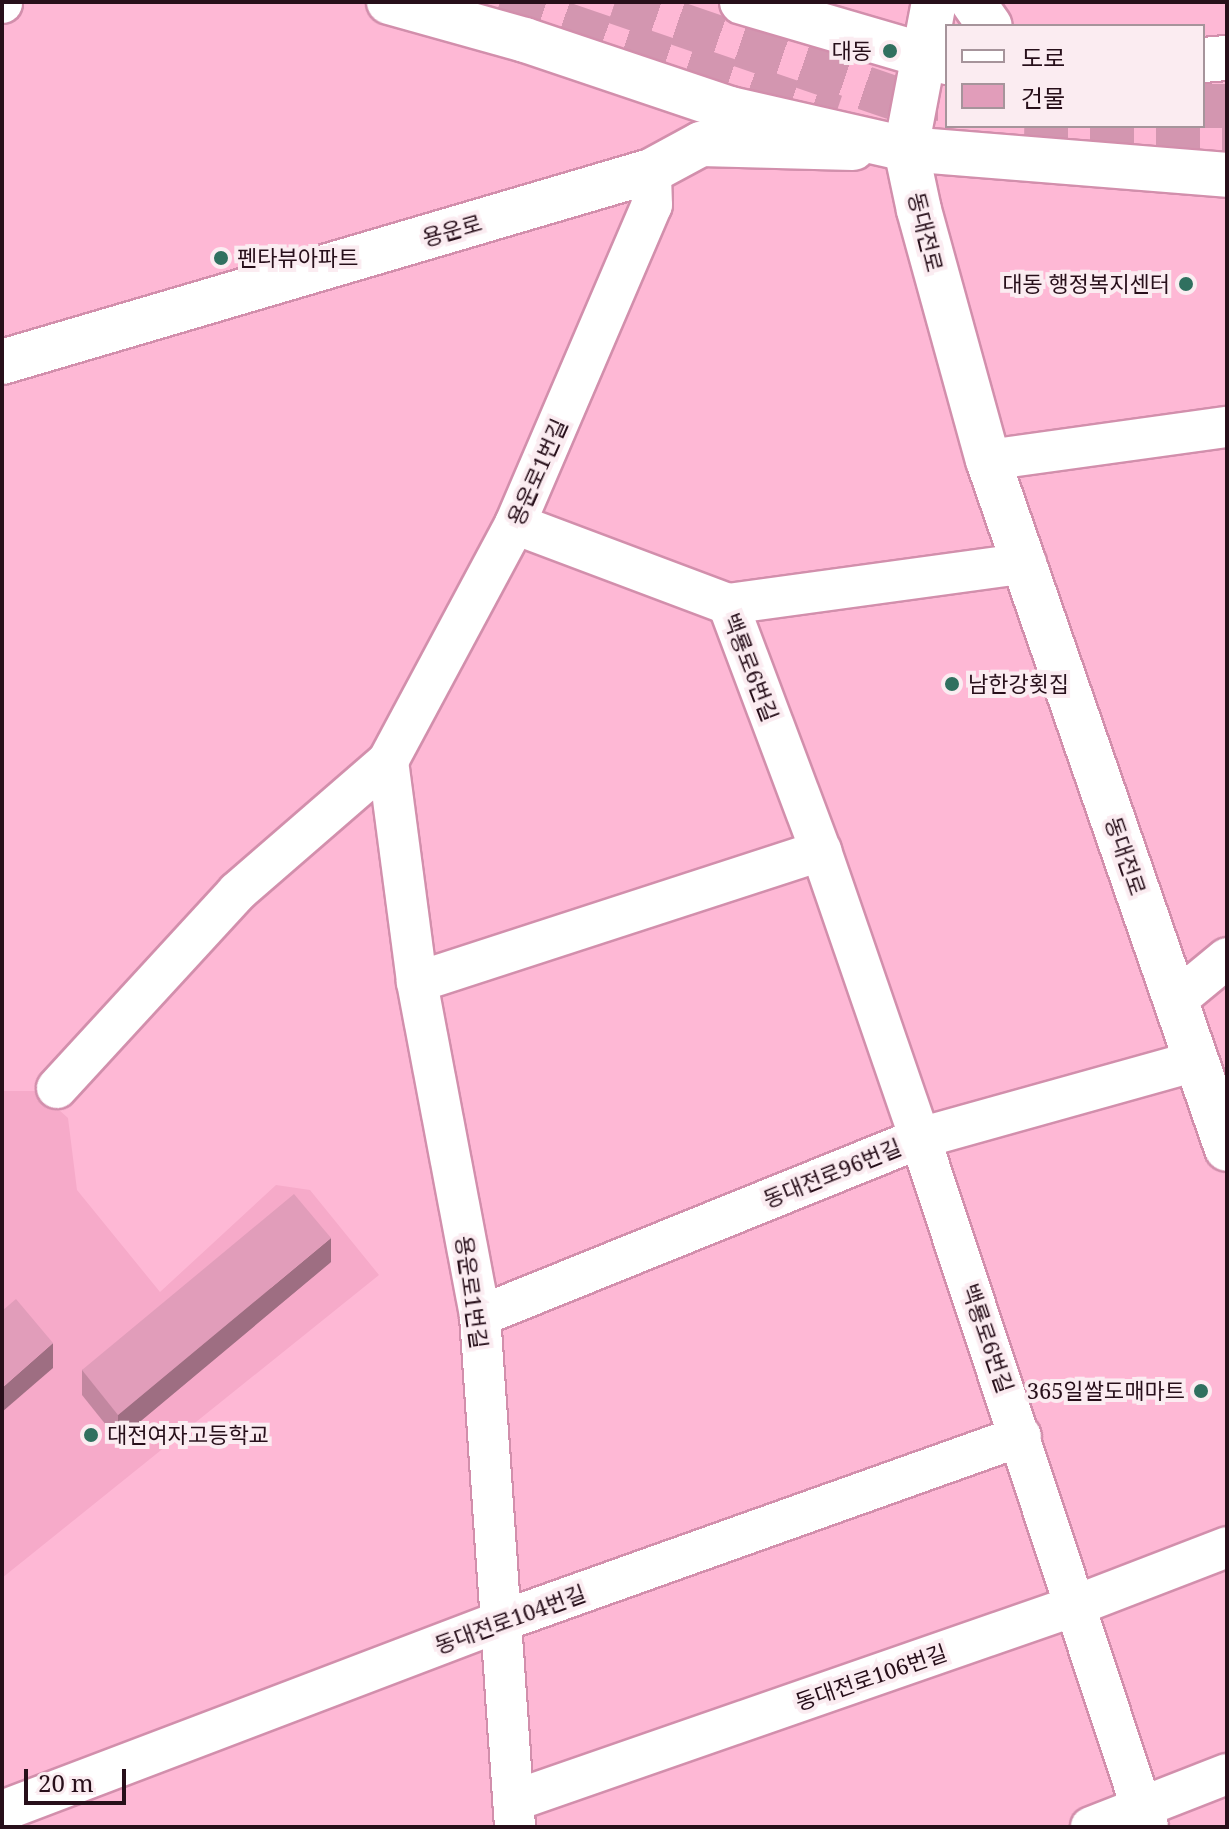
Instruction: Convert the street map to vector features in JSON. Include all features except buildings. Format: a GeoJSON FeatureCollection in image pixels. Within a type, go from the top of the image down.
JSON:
{"type":"FeatureCollection","features":[{"type":"Feature","properties":{"kind":"main road"},"geometry":{"type":"LineString","coordinates":[[389,2],[525,40],[730,109],[906,149],[1227,175]]}},
{"type":"Feature","properties":{"kind":"main road"},"geometry":{"type":"LineString","coordinates":[[742,2],[935,58]]}},
{"type":"Feature","properties":{"kind":"main road","name":"동대전로"},"geometry":{"type":"LineString","coordinates":[[934,2],[935,58],[906,149],[988,460],[1227,1149]]}},
{"type":"Feature","properties":{"kind":"main road"},"geometry":{"type":"LineString","coordinates":[[973,2],[989,24]]}},
{"type":"Feature","properties":{"kind":"main road"},"geometry":{"type":"LineString","coordinates":[[1205,60],[1227,58]]}},
{"type":"Feature","properties":{"kind":"main road","name":"용운로"},"geometry":{"type":"LineString","coordinates":[[2,362],[651,171],[701,144],[906,149]]}},
{"type":"Feature","properties":{"kind":"street","name":"용운로1번길"},"geometry":{"type":"LineString","coordinates":[[57,1088],[237,892],[388,761],[515,524],[652,205],[651,171]]}},
{"type":"Feature","properties":{"kind":"street"},"geometry":{"type":"LineString","coordinates":[[988,460],[1227,427]]}},
{"type":"Feature","properties":{"kind":"street","name":"백룡로6번길"},"geometry":{"type":"LineString","coordinates":[[515,524],[728,604],[821,851],[920,1138],[1145,1817]]}},
{"type":"Feature","properties":{"kind":"street"},"geometry":{"type":"LineString","coordinates":[[728,604],[1026,563]]}},
{"type":"Feature","properties":{"kind":"street","name":"용운로1번길"},"geometry":{"type":"LineString","coordinates":[[388,761],[417,982],[480,1316],[514,1814]]}},
{"type":"Feature","properties":{"kind":"street"},"geometry":{"type":"LineString","coordinates":[[417,982],[821,851]]}},
{"type":"Feature","properties":{"kind":"street"},"geometry":{"type":"LineString","coordinates":[[1175,1001],[1227,958]]}},
{"type":"Feature","properties":{"kind":"street","name":"동대전로96번길"},"geometry":{"type":"LineString","coordinates":[[480,1316],[920,1138],[1195,1061]]}},
{"type":"Feature","properties":{"kind":"street","name":"동대전로104번길"},"geometry":{"type":"LineString","coordinates":[[2,1811],[499,1622],[1021,1436]]}},
{"type":"Feature","properties":{"kind":"street","name":"동대전로106번길"},"geometry":{"type":"LineString","coordinates":[[514,1814],[1227,1547]]}},
{"type":"Feature","properties":{"kind":"street"},"geometry":{"type":"LineString","coordinates":[[1091,1827],[1145,1817],[1227,1774]]}},
{"type":"Feature","properties":{"kind":"shaded area","name":"대전여자고등학교"},"geometry":{"type":"Polygon","coordinates":[[[2,1091],[38,1091],[68,1118],[77,1190],[160,1292],[276,1185],[310,1190],[379,1275],[2,1578],[2,1091]]]}},
{"type":"Feature","properties":{"kind":"tunnel"},"geometry":{"type":"LineString","coordinates":[[500,2],[835,117]]}},
{"type":"Feature","properties":{"kind":"tunnel"},"geometry":{"type":"LineString","coordinates":[[615,2],[894,98],[945,99]]}},
{"type":"Feature","properties":{"kind":"tunnel"},"geometry":{"type":"LineString","coordinates":[[1205,106],[1227,106]]}},
{"type":"Feature","properties":{"kind":"tunnel"},"geometry":{"type":"LineString","coordinates":[[1024,140],[1227,145]]}},
{"type":"Feature","properties":{"kind":"place","name":"대동"},"geometry":{"type":"Point","coordinates":[890,51]}},
{"type":"Feature","properties":{"kind":"place","name":"펜타뷰아파트"},"geometry":{"type":"Point","coordinates":[221,258]}},
{"type":"Feature","properties":{"kind":"place","name":"대동 행정복지센터"},"geometry":{"type":"Point","coordinates":[1186,284]}},
{"type":"Feature","properties":{"kind":"place","name":"남한강횟집"},"geometry":{"type":"Point","coordinates":[952,684]}},
{"type":"Feature","properties":{"kind":"place","name":"365일쌀도매마트"},"geometry":{"type":"Point","coordinates":[1201,1391]}},
{"type":"Feature","properties":{"kind":"place","name":"대전여자고등학교"},"geometry":{"type":"Point","coordinates":[91,1435]}}]}
